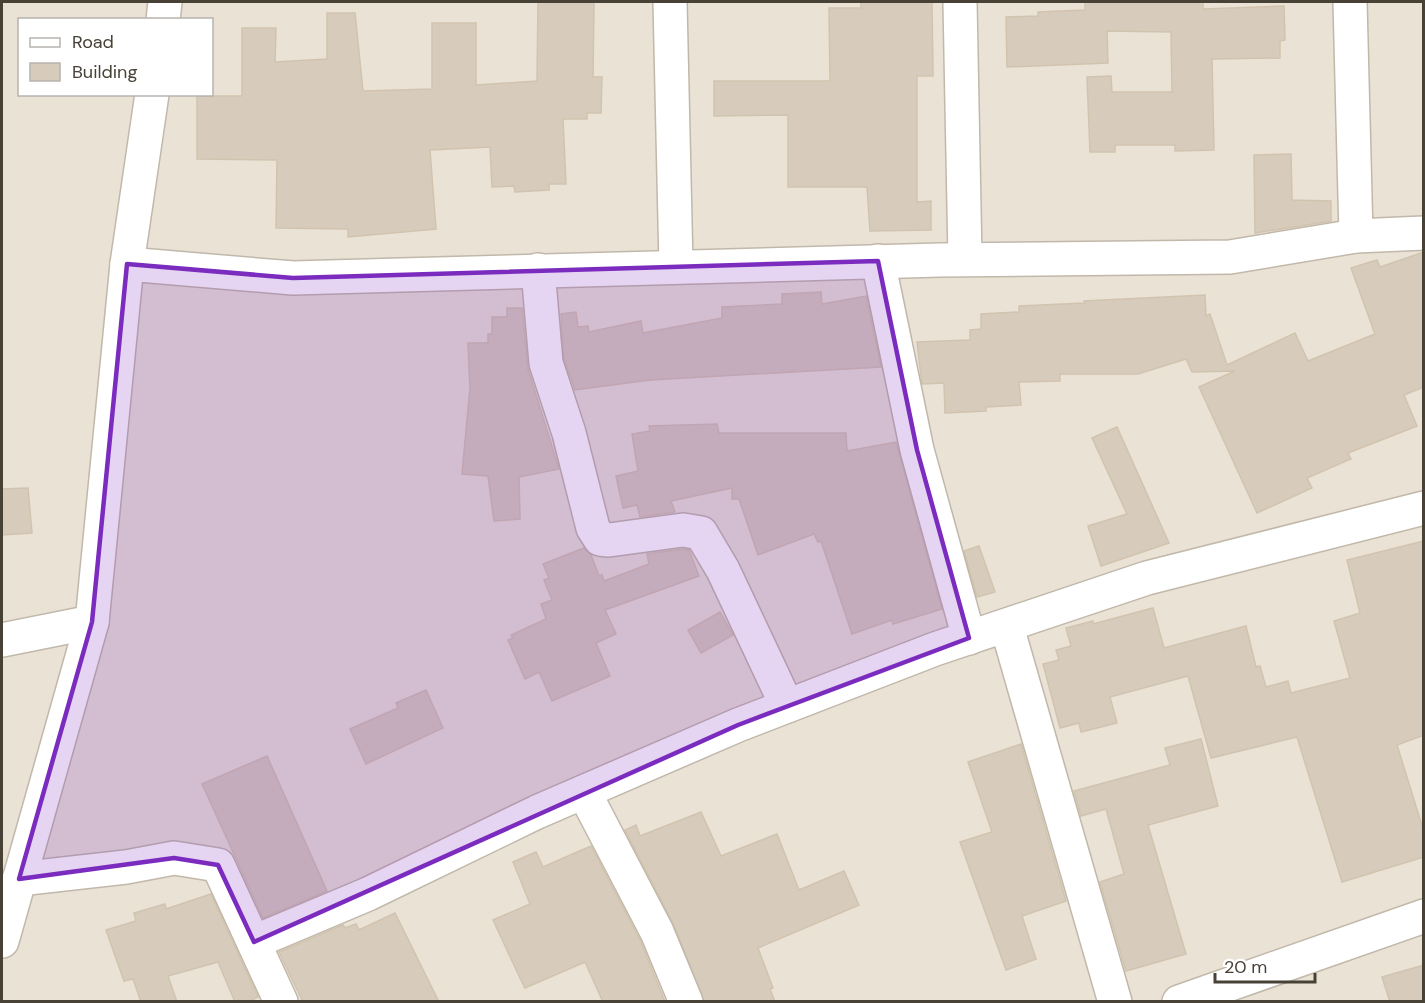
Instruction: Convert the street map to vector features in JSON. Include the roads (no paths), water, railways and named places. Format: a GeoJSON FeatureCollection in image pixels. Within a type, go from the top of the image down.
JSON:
{"type":"FeatureCollection","features":[{"type":"Feature","properties":{"kind":"street"},"geometry":{"type":"LineString","coordinates":[[163,18],[165,2]]}},
{"type":"Feature","properties":{"kind":"street"},"geometry":{"type":"LineString","coordinates":[[670,2],[676,266]]}},
{"type":"Feature","properties":{"kind":"street"},"geometry":{"type":"LineString","coordinates":[[960,2],[965,259]]}},
{"type":"Feature","properties":{"kind":"street"},"geometry":{"type":"LineString","coordinates":[[1350,2],[1356,236]]}},
{"type":"Feature","properties":{"kind":"street"},"geometry":{"type":"LineString","coordinates":[[2,941],[92,622],[127,264],[152,96]]}},
{"type":"Feature","properties":{"kind":"street"},"geometry":{"type":"LineString","coordinates":[[127,264],[293,278],[965,259],[1230,257],[1356,236],[1424,233]]}},
{"type":"Feature","properties":{"kind":"street"},"geometry":{"type":"LineString","coordinates":[[878,261],[917,450],[969,638]]}},
{"type":"Feature","properties":{"kind":"street"},"geometry":{"type":"LineString","coordinates":[[538,270],[546,363],[569,433],[592,528],[600,539],[609,540],[683,530],[701,533],[723,570],[787,706]]}},
{"type":"Feature","properties":{"kind":"street"},"geometry":{"type":"LineString","coordinates":[[254,942],[368,894],[584,792],[787,706],[969,638],[1147,578],[1424,508]]}},
{"type":"Feature","properties":{"kind":"street"},"geometry":{"type":"LineString","coordinates":[[2,640],[92,622]]}},
{"type":"Feature","properties":{"kind":"street"},"geometry":{"type":"LineString","coordinates":[[1007,627],[1115,1002]]}},
{"type":"Feature","properties":{"kind":"street"},"geometry":{"type":"LineString","coordinates":[[584,792],[657,932],[686,1002]]}},
{"type":"Feature","properties":{"kind":"street"},"geometry":{"type":"LineString","coordinates":[[19,879],[126,867],[174,858],[218,865],[281,1002]]}},
{"type":"Feature","properties":{"kind":"street"},"geometry":{"type":"LineString","coordinates":[[1179,1002],[1424,916]]}}]}
